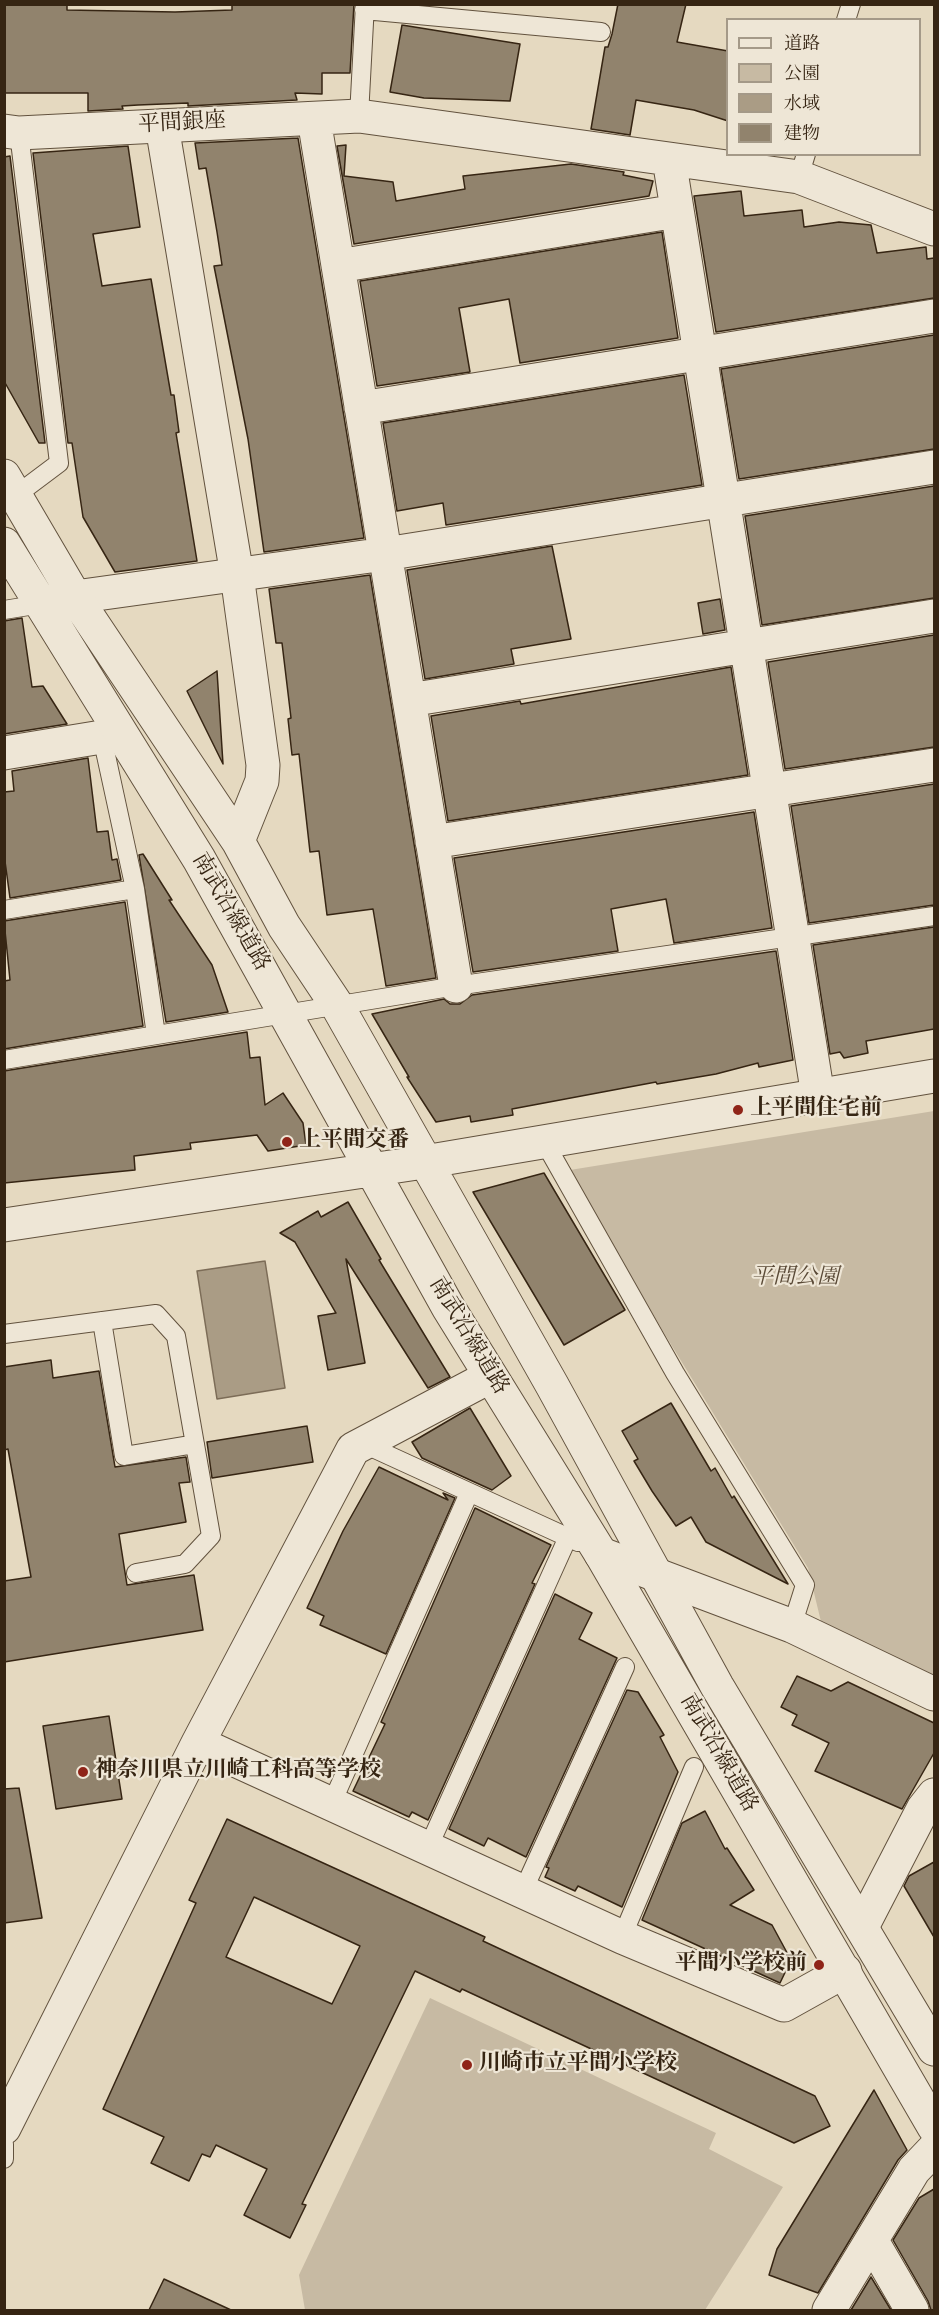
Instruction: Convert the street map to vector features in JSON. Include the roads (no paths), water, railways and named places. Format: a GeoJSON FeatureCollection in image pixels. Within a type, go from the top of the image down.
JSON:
{"type":"FeatureCollection","features":[{"type":"Feature","properties":{"kind":"street","name":"平間銀座"},"geometry":{"type":"LineString","coordinates":[[12,132],[359,116],[669,159],[802,166],[934,229]]}},
{"type":"Feature","properties":{"kind":"street"},"geometry":{"type":"LineString","coordinates":[[314,119],[456,986]]}},
{"type":"Feature","properties":{"kind":"street"},"geometry":{"type":"LineString","coordinates":[[162,126],[237,575],[263,765],[262,781],[238,841]]}},
{"type":"Feature","properties":{"kind":"street"},"geometry":{"type":"LineString","coordinates":[[669,159],[818,1096]]}},
{"type":"Feature","properties":{"kind":"street"},"geometry":{"type":"LineString","coordinates":[[338,266],[677,211]]}},
{"type":"Feature","properties":{"kind":"street"},"geometry":{"type":"LineString","coordinates":[[361,408],[934,316]]}},
{"type":"Feature","properties":{"kind":"street"},"geometry":{"type":"LineString","coordinates":[[75,597],[385,554],[934,466]]}},
{"type":"Feature","properties":{"kind":"street","name":"南武沿線道路"},"geometry":{"type":"LineString","coordinates":[[10,486],[75,597],[238,841],[285,926],[338,1007],[552,1385],[717,1686],[934,2049]]}},
{"type":"Feature","properties":{"kind":"street","name":"南武沿線道路"},"geometry":{"type":"LineString","coordinates":[[4,544],[41,604],[111,736],[199,859],[489,1377],[601,1554],[934,2127]]}},
{"type":"Feature","properties":{"kind":"street"},"geometry":{"type":"LineString","coordinates":[[409,700],[934,616]]}},
{"type":"Feature","properties":{"kind":"street"},"geometry":{"type":"LineString","coordinates":[[4,753],[111,736]]}},
{"type":"Feature","properties":{"kind":"street"},"geometry":{"type":"LineString","coordinates":[[432,842],[934,765]]}},
{"type":"Feature","properties":{"kind":"street"},"geometry":{"type":"LineString","coordinates":[[4,1225],[544,1143],[934,1076]]}},
{"type":"Feature","properties":{"kind":"street"},"geometry":{"type":"LineString","coordinates":[[4,2128],[198,1743],[353,1449],[489,1377]]}},
{"type":"Feature","properties":{"kind":"street"},"geometry":{"type":"LineString","coordinates":[[601,1554],[792,1626],[934,1694]]}},
{"type":"Feature","properties":{"kind":"street"},"geometry":{"type":"LineString","coordinates":[[198,1743],[622,1937],[783,2005],[845,1971]]}},
{"type":"Feature","properties":{"kind":"street"},"geometry":{"type":"LineString","coordinates":[[862,1927],[923,1809],[934,1795]]}},
{"type":"Feature","properties":{"kind":"street"},"geometry":{"type":"LineString","coordinates":[[829,2310],[915,2170],[934,2149]]}},
{"type":"Feature","properties":{"kind":"street"},"geometry":{"type":"LineString","coordinates":[[872,2241],[912,2310]]}},
{"type":"Feature","properties":{"kind":"lane"},"geometry":{"type":"LineString","coordinates":[[359,116],[365,7],[601,32]]}},
{"type":"Feature","properties":{"kind":"lane"},"geometry":{"type":"LineString","coordinates":[[10,486],[59,463],[12,132]]}},
{"type":"Feature","properties":{"kind":"lane"},"geometry":{"type":"LineString","coordinates":[[4,610],[41,604]]}},
{"type":"Feature","properties":{"kind":"lane"},"geometry":{"type":"LineString","coordinates":[[111,736],[156,1035]]}},
{"type":"Feature","properties":{"kind":"lane"},"geometry":{"type":"LineString","coordinates":[[4,910],[135,889]]}},
{"type":"Feature","properties":{"kind":"lane"},"geometry":{"type":"LineString","coordinates":[[4,1060],[456,986],[934,916]]}},
{"type":"Feature","properties":{"kind":"lane"},"geometry":{"type":"LineString","coordinates":[[544,1143],[675,1373],[805,1585],[792,1626]]}},
{"type":"Feature","properties":{"kind":"lane"},"geometry":{"type":"LineString","coordinates":[[4,1334],[156,1314],[176,1336],[212,1536],[185,1564],[136,1573]]}},
{"type":"Feature","properties":{"kind":"lane"},"geometry":{"type":"LineString","coordinates":[[102,1321],[124,1456],[195,1444]]}},
{"type":"Feature","properties":{"kind":"lane"},"geometry":{"type":"LineString","coordinates":[[364,1444],[601,1554]]}},
{"type":"Feature","properties":{"kind":"lane"},"geometry":{"type":"LineString","coordinates":[[331,1804],[469,1493]]}},
{"type":"Feature","properties":{"kind":"lane"},"geometry":{"type":"LineString","coordinates":[[428,1848],[568,1537]]}},
{"type":"Feature","properties":{"kind":"lane"},"geometry":{"type":"LineString","coordinates":[[524,1891],[625,1667]]}},
{"type":"Feature","properties":{"kind":"lane"},"geometry":{"type":"LineString","coordinates":[[622,1937],[694,1767]]}},
{"type":"Feature","properties":{"kind":"lane"},"geometry":{"type":"LineString","coordinates":[[4,2144],[4,2159]]}},
{"type":"Feature","properties":{"kind":"water"},"geometry":{"type":"Polygon","coordinates":[[[265,1261],[285,1388],[217,1399],[197,1271],[265,1261]]]}},
{"type":"Feature","properties":{"kind":"place","name":"上平間住宅前"},"geometry":{"type":"Point","coordinates":[738,1110]}},
{"type":"Feature","properties":{"kind":"place","name":"上平間交番"},"geometry":{"type":"Point","coordinates":[287,1142]}},
{"type":"Feature","properties":{"kind":"place","name":"神奈川県立川崎工科高等学校"},"geometry":{"type":"Point","coordinates":[83,1772]}},
{"type":"Feature","properties":{"kind":"place","name":"平間小学校前"},"geometry":{"type":"Point","coordinates":[819,1965]}},
{"type":"Feature","properties":{"kind":"place","name":"川崎市立平間小学校"},"geometry":{"type":"Point","coordinates":[467,2065]}},
{"type":"Feature","properties":{"kind":"park label","name":"平間公園"},"geometry":{"type":"Point","coordinates":[795,1279]}}]}
